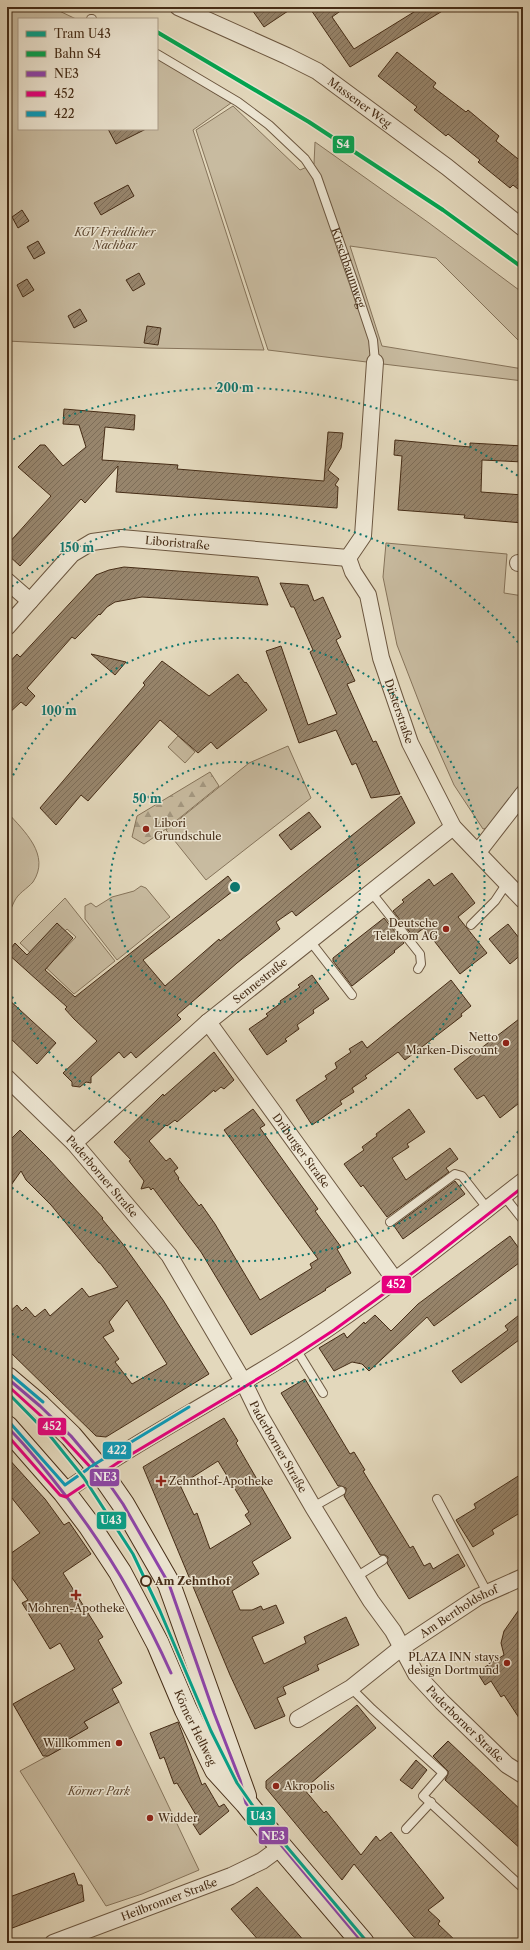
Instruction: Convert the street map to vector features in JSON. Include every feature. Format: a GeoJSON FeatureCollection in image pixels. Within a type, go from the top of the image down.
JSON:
{"type":"FeatureCollection","features":[{"type":"Feature","properties":{"kind":"main road","name":"Körner Hellweg"},"geometry":{"type":"LineString","coordinates":[[7,1378],[40,1406],[71,1436],[98,1468],[124,1504],[169,1584],[193,1649],[214,1713],[240,1780],[246,1803]]}},
{"type":"Feature","properties":{"kind":"main road","name":"Körner Hellweg"},"geometry":{"type":"LineString","coordinates":[[7,1427],[64,1492],[89,1525],[120,1572],[158,1644],[186,1710],[216,1770],[246,1803],[281,1847],[363,1943]]}},
{"type":"Feature","properties":{"kind":"street","name":"Massener Weg"},"geometry":{"type":"LineString","coordinates":[[183,8],[317,71],[440,162],[523,228]]}},
{"type":"Feature","properties":{"kind":"street","name":"Kirschbaumweg"},"geometry":{"type":"LineString","coordinates":[[348,558],[363,536],[369,430],[376,362]]}},
{"type":"Feature","properties":{"kind":"street","name":"Liboristraße"},"geometry":{"type":"LineString","coordinates":[[7,626],[72,554],[92,542],[121,538],[348,558]]}},
{"type":"Feature","properties":{"kind":"street","name":"Düsterstraße"},"geometry":{"type":"LineString","coordinates":[[348,558],[353,572],[368,595],[381,658],[410,742],[453,827],[523,900]]}},
{"type":"Feature","properties":{"kind":"street"},"geometry":{"type":"LineString","coordinates":[[7,581],[30,601]]}},
{"type":"Feature","properties":{"kind":"street"},"geometry":{"type":"LineString","coordinates":[[478,852],[523,794]]}},
{"type":"Feature","properties":{"kind":"street","name":"Sennestraße"},"geometry":{"type":"LineString","coordinates":[[74,1142],[208,1022],[453,827]]}},
{"type":"Feature","properties":{"kind":"street","name":"Driburger Straße"},"geometry":{"type":"LineString","coordinates":[[208,1022],[395,1280]]}},
{"type":"Feature","properties":{"kind":"street","name":"Paderborner Straße"},"geometry":{"type":"LineString","coordinates":[[10,1086],[74,1142],[169,1255],[243,1381],[258,1414],[356,1577],[393,1631],[416,1674],[442,1702],[507,1765],[523,1775]]}},
{"type":"Feature","properties":{"kind":"street"},"geometry":{"type":"LineString","coordinates":[[64,1492],[98,1468],[296,1349],[367,1302],[523,1181]]}},
{"type":"Feature","properties":{"kind":"street","name":"Am Bertholdshof"},"geometry":{"type":"LineString","coordinates":[[298,1719],[351,1688],[402,1648],[487,1592],[523,1577]]}},
{"type":"Feature","properties":{"kind":"street","name":"Heilbronner Straße"},"geometry":{"type":"LineString","coordinates":[[53,1943],[231,1876],[262,1861],[281,1847]]}},
{"type":"Feature","properties":{"kind":"lane","name":"Kirschbaumweg"},"geometry":{"type":"LineString","coordinates":[[158,55],[238,102],[269,125],[305,159],[317,178],[354,283],[373,340],[376,362]]}},
{"type":"Feature","properties":{"kind":"lane"},"geometry":{"type":"LineString","coordinates":[[471,925],[495,901],[507,883]]}},
{"type":"Feature","properties":{"kind":"lane"},"geometry":{"type":"LineString","coordinates":[[371,892],[420,954],[421,964],[418,969]]}},
{"type":"Feature","properties":{"kind":"lane"},"geometry":{"type":"LineString","coordinates":[[310,941],[352,995]]}},
{"type":"Feature","properties":{"kind":"lane"},"geometry":{"type":"LineString","coordinates":[[390,1222],[455,1174],[462,1176],[487,1208]]}},
{"type":"Feature","properties":{"kind":"lane"},"geometry":{"type":"LineString","coordinates":[[504,1196],[523,1220]]}},
{"type":"Feature","properties":{"kind":"lane"},"geometry":{"type":"LineString","coordinates":[[296,1349],[323,1393]]}},
{"type":"Feature","properties":{"kind":"lane"},"geometry":{"type":"LineString","coordinates":[[313,1507],[341,1491]]}},
{"type":"Feature","properties":{"kind":"lane"},"geometry":{"type":"LineString","coordinates":[[436,1499],[487,1592]]}},
{"type":"Feature","properties":{"kind":"lane"},"geometry":{"type":"LineString","coordinates":[[356,1577],[383,1560]]}},
{"type":"Feature","properties":{"kind":"lane"},"geometry":{"type":"LineString","coordinates":[[351,1688],[443,1773],[423,1796],[523,1888]]}},
{"type":"Feature","properties":{"kind":"lane"},"geometry":{"type":"LineString","coordinates":[[406,1829],[431,1802]]}},
{"type":"Feature","properties":{"kind":"green space","name":"KGV Friedlicher Nachbar"},"geometry":{"type":"Polygon","coordinates":[[[7,7],[51,7],[74,18],[18,18],[18,130],[158,130],[158,59],[231,103],[193,130],[264,350],[149,348],[7,341],[7,7]]]}},
{"type":"Feature","properties":{"kind":"green space"},"geometry":{"type":"Polygon","coordinates":[[[233,106],[300,170],[314,164],[315,142],[429,223],[523,293],[523,345],[436,258],[350,246],[382,346],[523,369],[523,381],[268,350],[196,130],[233,106]]]}},
{"type":"Feature","properties":{"kind":"green space"},"geometry":{"type":"Polygon","coordinates":[[[386,543],[507,554],[504,593],[523,596],[523,780],[487,828],[483,829],[454,785],[431,733],[397,645],[383,577],[386,543]]]}},
{"type":"Feature","properties":{"kind":"green space"},"geometry":{"type":"Polygon","coordinates":[[[178,736],[195,752],[185,763],[168,747],[178,736]]]}},
{"type":"Feature","properties":{"kind":"green space"},"geometry":{"type":"Polygon","coordinates":[[[288,746],[311,798],[206,880],[166,830],[249,763],[288,746]]]}},
{"type":"Feature","properties":{"kind":"green space"},"geometry":{"type":"Polygon","coordinates":[[[210,772],[219,786],[166,829],[144,844],[132,837],[137,816],[210,772]]]}},
{"type":"Feature","properties":{"kind":"green space"},"geometry":{"type":"Polygon","coordinates":[[[7,812],[21,827],[33,844],[39,862],[38,872],[33,882],[18,896],[13,905],[7,926],[7,812]]]}},
{"type":"Feature","properties":{"kind":"green space"},"geometry":{"type":"Polygon","coordinates":[[[141,886],[146,888],[170,917],[117,960],[85,919],[85,906],[91,903],[96,907],[112,897],[134,891],[141,886]]]}},
{"type":"Feature","properties":{"kind":"green space"},"geometry":{"type":"Polygon","coordinates":[[[65,898],[115,961],[74,994],[20,943],[65,898]],[[67,929],[65,931],[55,959],[76,937],[67,929]]]}},
{"type":"Feature","properties":{"kind":"green space","name":"Körner Park"},"geometry":{"type":"Polygon","coordinates":[[[119,1702],[199,1870],[142,1894],[106,1906],[20,1771],[64,1747],[62,1743],[88,1728],[84,1722],[119,1702]]]}},
{"type":"Feature","properties":{"kind":"building"},"geometry":{"type":"Polygon","coordinates":[[[250,7],[294,7],[264,27],[250,7]]]}},
{"type":"Feature","properties":{"kind":"building"},"geometry":{"type":"Polygon","coordinates":[[[309,7],[346,7],[332,17],[354,49],[422,7],[449,7],[350,67],[309,7]]]}},
{"type":"Feature","properties":{"kind":"building"},"geometry":{"type":"Polygon","coordinates":[[[397,52],[436,83],[433,87],[466,112],[468,110],[499,136],[496,141],[523,163],[523,193],[513,185],[510,188],[478,162],[480,160],[448,134],[446,136],[414,110],[417,107],[378,76],[397,52]]]}},
{"type":"Feature","properties":{"kind":"building"},"geometry":{"type":"Polygon","coordinates":[[[109,130],[144,130],[116,144],[109,130]]]}},
{"type":"Feature","properties":{"kind":"building"},"geometry":{"type":"Polygon","coordinates":[[[128,185],[134,196],[101,215],[94,203],[128,185]]]}},
{"type":"Feature","properties":{"kind":"building"},"geometry":{"type":"Polygon","coordinates":[[[22,210],[29,221],[18,228],[12,217],[22,210]]]}},
{"type":"Feature","properties":{"kind":"building"},"geometry":{"type":"Polygon","coordinates":[[[38,241],[45,253],[34,259],[27,247],[38,241]]]}},
{"type":"Feature","properties":{"kind":"building"},"geometry":{"type":"Polygon","coordinates":[[[139,273],[145,284],[133,291],[126,280],[139,273]]]}},
{"type":"Feature","properties":{"kind":"building"},"geometry":{"type":"Polygon","coordinates":[[[27,279],[34,290],[23,297],[17,285],[27,279]]]}},
{"type":"Feature","properties":{"kind":"building"},"geometry":{"type":"Polygon","coordinates":[[[80,309],[87,321],[74,328],[68,316],[80,309]]]}},
{"type":"Feature","properties":{"kind":"building"},"geometry":{"type":"Polygon","coordinates":[[[147,326],[161,328],[158,345],[144,343],[147,326]]]}},
{"type":"Feature","properties":{"kind":"building"},"geometry":{"type":"Polygon","coordinates":[[[64,409],[135,415],[134,430],[105,427],[102,460],[178,465],[177,469],[324,481],[328,432],[343,433],[341,448],[328,470],[339,479],[335,485],[338,487],[337,508],[116,492],[118,466],[85,503],[81,499],[20,566],[7,554],[7,545],[51,496],[18,467],[40,445],[45,445],[63,466],[86,447],[79,425],[63,424],[64,409]]]}},
{"type":"Feature","properties":{"kind":"building"},"geometry":{"type":"Polygon","coordinates":[[[395,440],[470,447],[470,443],[523,446],[523,462],[482,460],[481,492],[523,495],[523,523],[464,518],[465,515],[398,510],[402,456],[394,455],[395,440]]]}},
{"type":"Feature","properties":{"kind":"building"},"geometry":{"type":"Polygon","coordinates":[[[124,567],[258,577],[268,605],[142,597],[115,602],[107,607],[100,615],[99,614],[75,639],[72,637],[27,688],[35,696],[26,706],[21,702],[7,715],[7,665],[17,654],[20,657],[96,575],[109,570],[124,567]]]}},
{"type":"Feature","properties":{"kind":"building"},"geometry":{"type":"Polygon","coordinates":[[[280,583],[308,585],[314,601],[323,597],[341,637],[336,640],[355,681],[347,684],[373,742],[376,741],[400,794],[371,798],[356,763],[352,765],[336,730],[299,743],[266,651],[281,646],[308,725],[337,714],[310,652],[313,650],[294,607],[291,607],[280,583]]]}},
{"type":"Feature","properties":{"kind":"building"},"geometry":{"type":"Polygon","coordinates":[[[91,654],[126,662],[115,675],[91,654]]]}},
{"type":"Feature","properties":{"kind":"building"},"geometry":{"type":"Polygon","coordinates":[[[162,661],[209,696],[238,674],[245,683],[246,682],[267,710],[217,749],[211,742],[198,753],[160,720],[88,801],[81,795],[56,825],[40,808],[145,685],[143,683],[162,661]]]}},
{"type":"Feature","properties":{"kind":"building"},"geometry":{"type":"Polygon","coordinates":[[[401,796],[415,823],[296,916],[292,911],[276,922],[280,929],[237,963],[177,1015],[181,1019],[136,1058],[131,1052],[124,1058],[119,1052],[91,1077],[91,1083],[86,1082],[80,1087],[72,1086],[72,1082],[63,1073],[97,1041],[65,1009],[67,1007],[7,953],[15,943],[27,955],[57,923],[73,938],[45,970],[75,997],[228,876],[237,888],[143,960],[165,986],[219,939],[220,941],[401,796]]]}},
{"type":"Feature","properties":{"kind":"building"},"geometry":{"type":"Polygon","coordinates":[[[309,812],[321,827],[291,850],[279,835],[309,812]]]}},
{"type":"Feature","properties":{"kind":"building","name":"Deutsche Telekom AG"},"geometry":{"type":"Polygon","coordinates":[[[452,873],[475,903],[458,917],[487,953],[460,974],[424,928],[413,936],[393,911],[404,902],[402,900],[429,879],[434,886],[452,873]]]}},
{"type":"Feature","properties":{"kind":"building"},"geometry":{"type":"Polygon","coordinates":[[[384,918],[404,943],[394,951],[395,952],[352,986],[333,961],[333,958],[384,918]]]}},
{"type":"Feature","properties":{"kind":"building"},"geometry":{"type":"Polygon","coordinates":[[[508,924],[523,943],[523,953],[510,964],[489,939],[508,924]]]}},
{"type":"Feature","properties":{"kind":"building"},"geometry":{"type":"Polygon","coordinates":[[[312,975],[329,999],[313,1010],[314,1013],[297,1025],[299,1029],[285,1039],[287,1041],[267,1055],[249,1029],[268,1016],[266,1014],[281,1003],[280,1001],[300,987],[298,985],[312,975]]]}},
{"type":"Feature","properties":{"kind":"building"},"geometry":{"type":"Polygon","coordinates":[[[451,980],[471,1006],[461,1014],[462,1016],[405,1060],[398,1052],[365,1076],[367,1078],[352,1088],[354,1092],[340,1101],[342,1104],[312,1125],[296,1100],[327,1079],[325,1076],[337,1068],[335,1063],[351,1052],[349,1049],[362,1041],[367,1048],[451,980]]]}},
{"type":"Feature","properties":{"kind":"building"},"geometry":{"type":"Polygon","coordinates":[[[7,998],[56,1043],[37,1064],[7,1035],[7,998]]]}},
{"type":"Feature","properties":{"kind":"building","name":"Netto Marken-Discount"},"geometry":{"type":"Polygon","coordinates":[[[523,1016],[523,1100],[500,1118],[484,1095],[477,1099],[454,1069],[523,1016]]]}},
{"type":"Feature","properties":{"kind":"building"},"geometry":{"type":"Polygon","coordinates":[[[214,1052],[234,1080],[224,1089],[221,1087],[215,1092],[214,1090],[177,1122],[175,1120],[167,1126],[166,1125],[149,1141],[166,1161],[170,1158],[178,1168],[174,1171],[179,1178],[178,1179],[199,1206],[201,1204],[215,1224],[260,1300],[312,1268],[310,1264],[318,1259],[224,1130],[253,1109],[265,1125],[260,1128],[318,1209],[315,1211],[341,1247],[337,1249],[351,1273],[325,1289],[326,1290],[251,1335],[201,1252],[153,1188],[151,1190],[149,1187],[141,1189],[144,1181],[129,1161],[131,1160],[114,1142],[163,1094],[164,1096],[214,1052]]]}},
{"type":"Feature","properties":{"kind":"building"},"geometry":{"type":"Polygon","coordinates":[[[409,1109],[425,1132],[407,1144],[409,1147],[392,1158],[406,1180],[450,1148],[458,1159],[446,1168],[449,1172],[387,1217],[363,1185],[361,1187],[344,1164],[364,1150],[362,1147],[377,1136],[376,1134],[409,1109]]]}},
{"type":"Feature","properties":{"kind":"building"},"geometry":{"type":"Polygon","coordinates":[[[20,1130],[103,1218],[102,1219],[122,1243],[163,1300],[209,1374],[106,1437],[96,1436],[7,1349],[7,1314],[17,1305],[22,1311],[26,1307],[35,1317],[45,1309],[50,1316],[82,1288],[89,1297],[118,1287],[100,1263],[51,1205],[26,1180],[21,1171],[7,1191],[7,1143],[20,1130]],[[127,1300],[109,1322],[114,1331],[103,1337],[119,1359],[115,1362],[132,1384],[167,1364],[127,1300]]]}},
{"type":"Feature","properties":{"kind":"building"},"geometry":{"type":"Polygon","coordinates":[[[455,1181],[465,1194],[403,1239],[394,1226],[455,1181]]]}},
{"type":"Feature","properties":{"kind":"building"},"geometry":{"type":"Polygon","coordinates":[[[510,1236],[523,1254],[523,1260],[434,1326],[427,1317],[369,1371],[362,1364],[352,1362],[334,1371],[319,1348],[344,1333],[347,1338],[364,1322],[365,1324],[375,1315],[391,1331],[418,1304],[510,1236]]]}},
{"type":"Feature","properties":{"kind":"building"},"geometry":{"type":"Polygon","coordinates":[[[523,1312],[523,1337],[461,1383],[452,1371],[508,1330],[505,1326],[523,1312]]]}},
{"type":"Feature","properties":{"kind":"building"},"geometry":{"type":"Polygon","coordinates":[[[305,1379],[350,1454],[354,1452],[365,1470],[363,1471],[410,1548],[413,1546],[424,1566],[430,1563],[433,1569],[458,1554],[465,1566],[409,1599],[387,1563],[388,1557],[385,1555],[380,1555],[344,1496],[346,1488],[338,1486],[281,1393],[305,1379]]]}},
{"type":"Feature","properties":{"kind":"building"},"geometry":{"type":"Polygon","coordinates":[[[224,1418],[238,1441],[236,1443],[291,1538],[252,1562],[259,1574],[232,1591],[240,1610],[252,1610],[261,1606],[263,1610],[276,1605],[284,1623],[252,1637],[264,1664],[306,1643],[304,1637],[346,1617],[359,1645],[317,1665],[319,1670],[283,1687],[286,1694],[277,1698],[285,1716],[255,1729],[230,1675],[143,1467],[224,1418]],[[218,1461],[180,1485],[194,1515],[197,1513],[210,1549],[251,1524],[245,1515],[249,1512],[218,1461]]]}},
{"type":"Feature","properties":{"kind":"building"},"geometry":{"type":"Polygon","coordinates":[[[7,1457],[45,1499],[64,1525],[69,1522],[91,1554],[63,1573],[103,1637],[98,1640],[122,1683],[112,1689],[119,1702],[84,1722],[88,1728],[62,1743],[64,1747],[48,1756],[43,1756],[13,1704],[75,1669],[60,1643],[50,1649],[22,1603],[28,1600],[7,1571],[7,1556],[40,1533],[7,1492],[7,1457]]]}},
{"type":"Feature","properties":{"kind":"building"},"geometry":{"type":"Polygon","coordinates":[[[523,1473],[523,1511],[492,1530],[494,1534],[473,1547],[456,1520],[476,1508],[474,1504],[523,1473]]]}},
{"type":"Feature","properties":{"kind":"building","name":"PLAZA INN stays design Dortmund"},"geometry":{"type":"Polygon","coordinates":[[[523,1604],[523,1724],[504,1695],[501,1697],[491,1681],[485,1685],[477,1672],[504,1655],[501,1643],[504,1631],[523,1604]]]}},
{"type":"Feature","properties":{"kind":"building"},"geometry":{"type":"Polygon","coordinates":[[[357,1705],[376,1728],[304,1789],[324,1813],[326,1811],[361,1855],[376,1836],[380,1841],[391,1832],[444,1898],[428,1910],[440,1921],[438,1924],[458,1943],[421,1943],[412,1935],[354,1864],[342,1880],[266,1788],[266,1781],[357,1705]]]}},
{"type":"Feature","properties":{"kind":"building"},"geometry":{"type":"Polygon","coordinates":[[[178,1722],[202,1785],[205,1783],[219,1807],[224,1804],[229,1811],[200,1835],[193,1824],[199,1820],[177,1783],[174,1784],[164,1757],[160,1759],[150,1733],[178,1722]]]}},
{"type":"Feature","properties":{"kind":"building"},"geometry":{"type":"Polygon","coordinates":[[[448,1741],[523,1812],[523,1851],[445,1780],[448,1771],[433,1756],[448,1741]]]}},
{"type":"Feature","properties":{"kind":"building"},"geometry":{"type":"Polygon","coordinates":[[[416,1760],[427,1770],[412,1789],[400,1780],[416,1760]]]}},
{"type":"Feature","properties":{"kind":"building"},"geometry":{"type":"Polygon","coordinates":[[[74,1873],[78,1885],[82,1885],[84,1901],[7,1930],[7,1898],[74,1873]]]}},
{"type":"Feature","properties":{"kind":"building"},"geometry":{"type":"Polygon","coordinates":[[[257,1887],[306,1943],[261,1943],[231,1909],[257,1887]]]}},
{"type":"Feature","properties":{"kind":"tram line","name":"U43"},"geometry":{"type":"LineString","coordinates":[[7,1392],[51,1437],[84,1478],[133,1554],[160,1611],[211,1731],[237,1783],[255,1809],[368,1943]]}},
{"type":"Feature","properties":{"kind":"rail line","name":"S4"},"geometry":{"type":"LineString","coordinates":[[158,33],[309,122],[443,210],[523,268]]}},
{"type":"Feature","properties":{"kind":"transit line","name":"452"},"geometry":{"type":"LineString","coordinates":[[7,1435],[60,1495],[66,1497],[125,1458],[276,1368],[334,1330],[418,1269],[523,1187]]}},
{"type":"Feature","properties":{"kind":"transit line","name":"422"},"geometry":{"type":"LineString","coordinates":[[10,1374],[43,1402]]}},
{"type":"Feature","properties":{"kind":"transit line","name":"NE3"},"geometry":{"type":"LineString","coordinates":[[7,1378],[40,1406],[71,1436],[98,1468],[123,1504],[169,1584],[214,1713],[240,1780],[246,1803],[363,1943]]}},
{"type":"Feature","properties":{"kind":"transit line","name":"452"},"geometry":{"type":"LineString","coordinates":[[7,1385],[51,1425],[94,1471]]}},
{"type":"Feature","properties":{"kind":"transit line","name":"422"},"geometry":{"type":"LineString","coordinates":[[11,1424],[65,1485],[95,1464],[189,1407]]}},
{"type":"Feature","properties":{"kind":"transit line","name":"NE3"},"geometry":{"type":"LineString","coordinates":[[7,1427],[51,1477],[86,1523],[132,1596],[171,1673]]}},
{"type":"Feature","properties":{"kind":"place","name":"Libori Grundschule"},"geometry":{"type":"Point","coordinates":[146,829]}},
{"type":"Feature","properties":{"kind":"place","name":"Deutsche Telekom AG"},"geometry":{"type":"Point","coordinates":[446,929]}},
{"type":"Feature","properties":{"kind":"place","name":"Netto Marken-Discount"},"geometry":{"type":"Point","coordinates":[506,1043]}},
{"type":"Feature","properties":{"kind":"place","name":"Zehnthof-Apotheke"},"geometry":{"type":"Point","coordinates":[161,1481]}},
{"type":"Feature","properties":{"kind":"place","name":"Am Zehnthof"},"geometry":{"type":"Point","coordinates":[146,1581]}},
{"type":"Feature","properties":{"kind":"place","name":"Mohren-Apotheke"},"geometry":{"type":"Point","coordinates":[76,1595]}},
{"type":"Feature","properties":{"kind":"place","name":"PLAZA INN stays design Dortmund"},"geometry":{"type":"Point","coordinates":[507,1663]}},
{"type":"Feature","properties":{"kind":"place","name":"Willkommen"},"geometry":{"type":"Point","coordinates":[119,1743]}},
{"type":"Feature","properties":{"kind":"place","name":"Akropolis"},"geometry":{"type":"Point","coordinates":[276,1786]}},
{"type":"Feature","properties":{"kind":"place","name":"Widder"},"geometry":{"type":"Point","coordinates":[150,1818]}}]}
